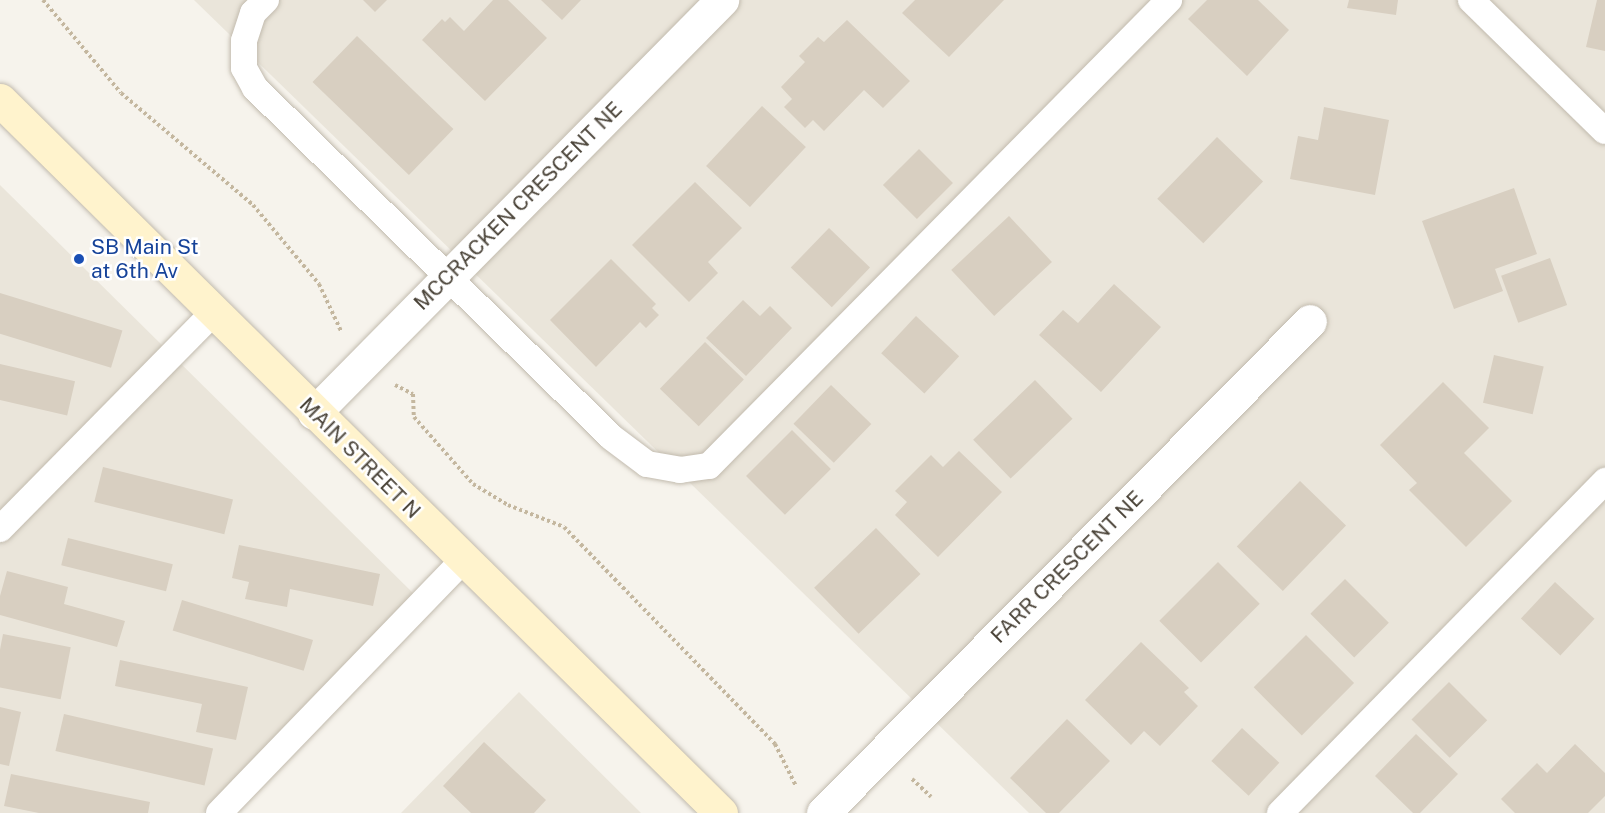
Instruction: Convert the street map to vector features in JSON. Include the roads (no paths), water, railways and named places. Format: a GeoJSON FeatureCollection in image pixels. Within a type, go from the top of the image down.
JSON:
{"type":"FeatureCollection","features":[{"type":"Feature","properties":{"kind":"main road","name":"MAIN STREET N"},"geometry":{"type":"LineString","coordinates":[[0,100],[314,413],[722,813]]}},
{"type":"Feature","properties":{"kind":"street","name":"MCCRACKEN CRESCENT NE"},"geometry":{"type":"LineString","coordinates":[[314,413],[722,0]]}},
{"type":"Feature","properties":{"kind":"street","name":"FARR CRESCENT NE"},"geometry":{"type":"LineString","coordinates":[[823,813],[1310,321]]}},
{"type":"Feature","properties":{"kind":"lane"},"geometry":{"type":"LineString","coordinates":[[266,0],[253,13],[244,41],[244,68],[255,88],[611,437],[647,464],[680,470],[709,466],[1169,0]]}},
{"type":"Feature","properties":{"kind":"lane"},"geometry":{"type":"LineString","coordinates":[[1471,0],[1605,131]]}},
{"type":"Feature","properties":{"kind":"lane"},"geometry":{"type":"LineString","coordinates":[[0,529],[213,313]]}},
{"type":"Feature","properties":{"kind":"lane"},"geometry":{"type":"LineString","coordinates":[[1280,813],[1605,481]]}},
{"type":"Feature","properties":{"kind":"lane"},"geometry":{"type":"LineString","coordinates":[[219,813],[463,560]]}},
{"type":"Feature","properties":{"kind":"place","name":"SB Main St at 6th Av"},"geometry":{"type":"Point","coordinates":[79,259]}}]}
